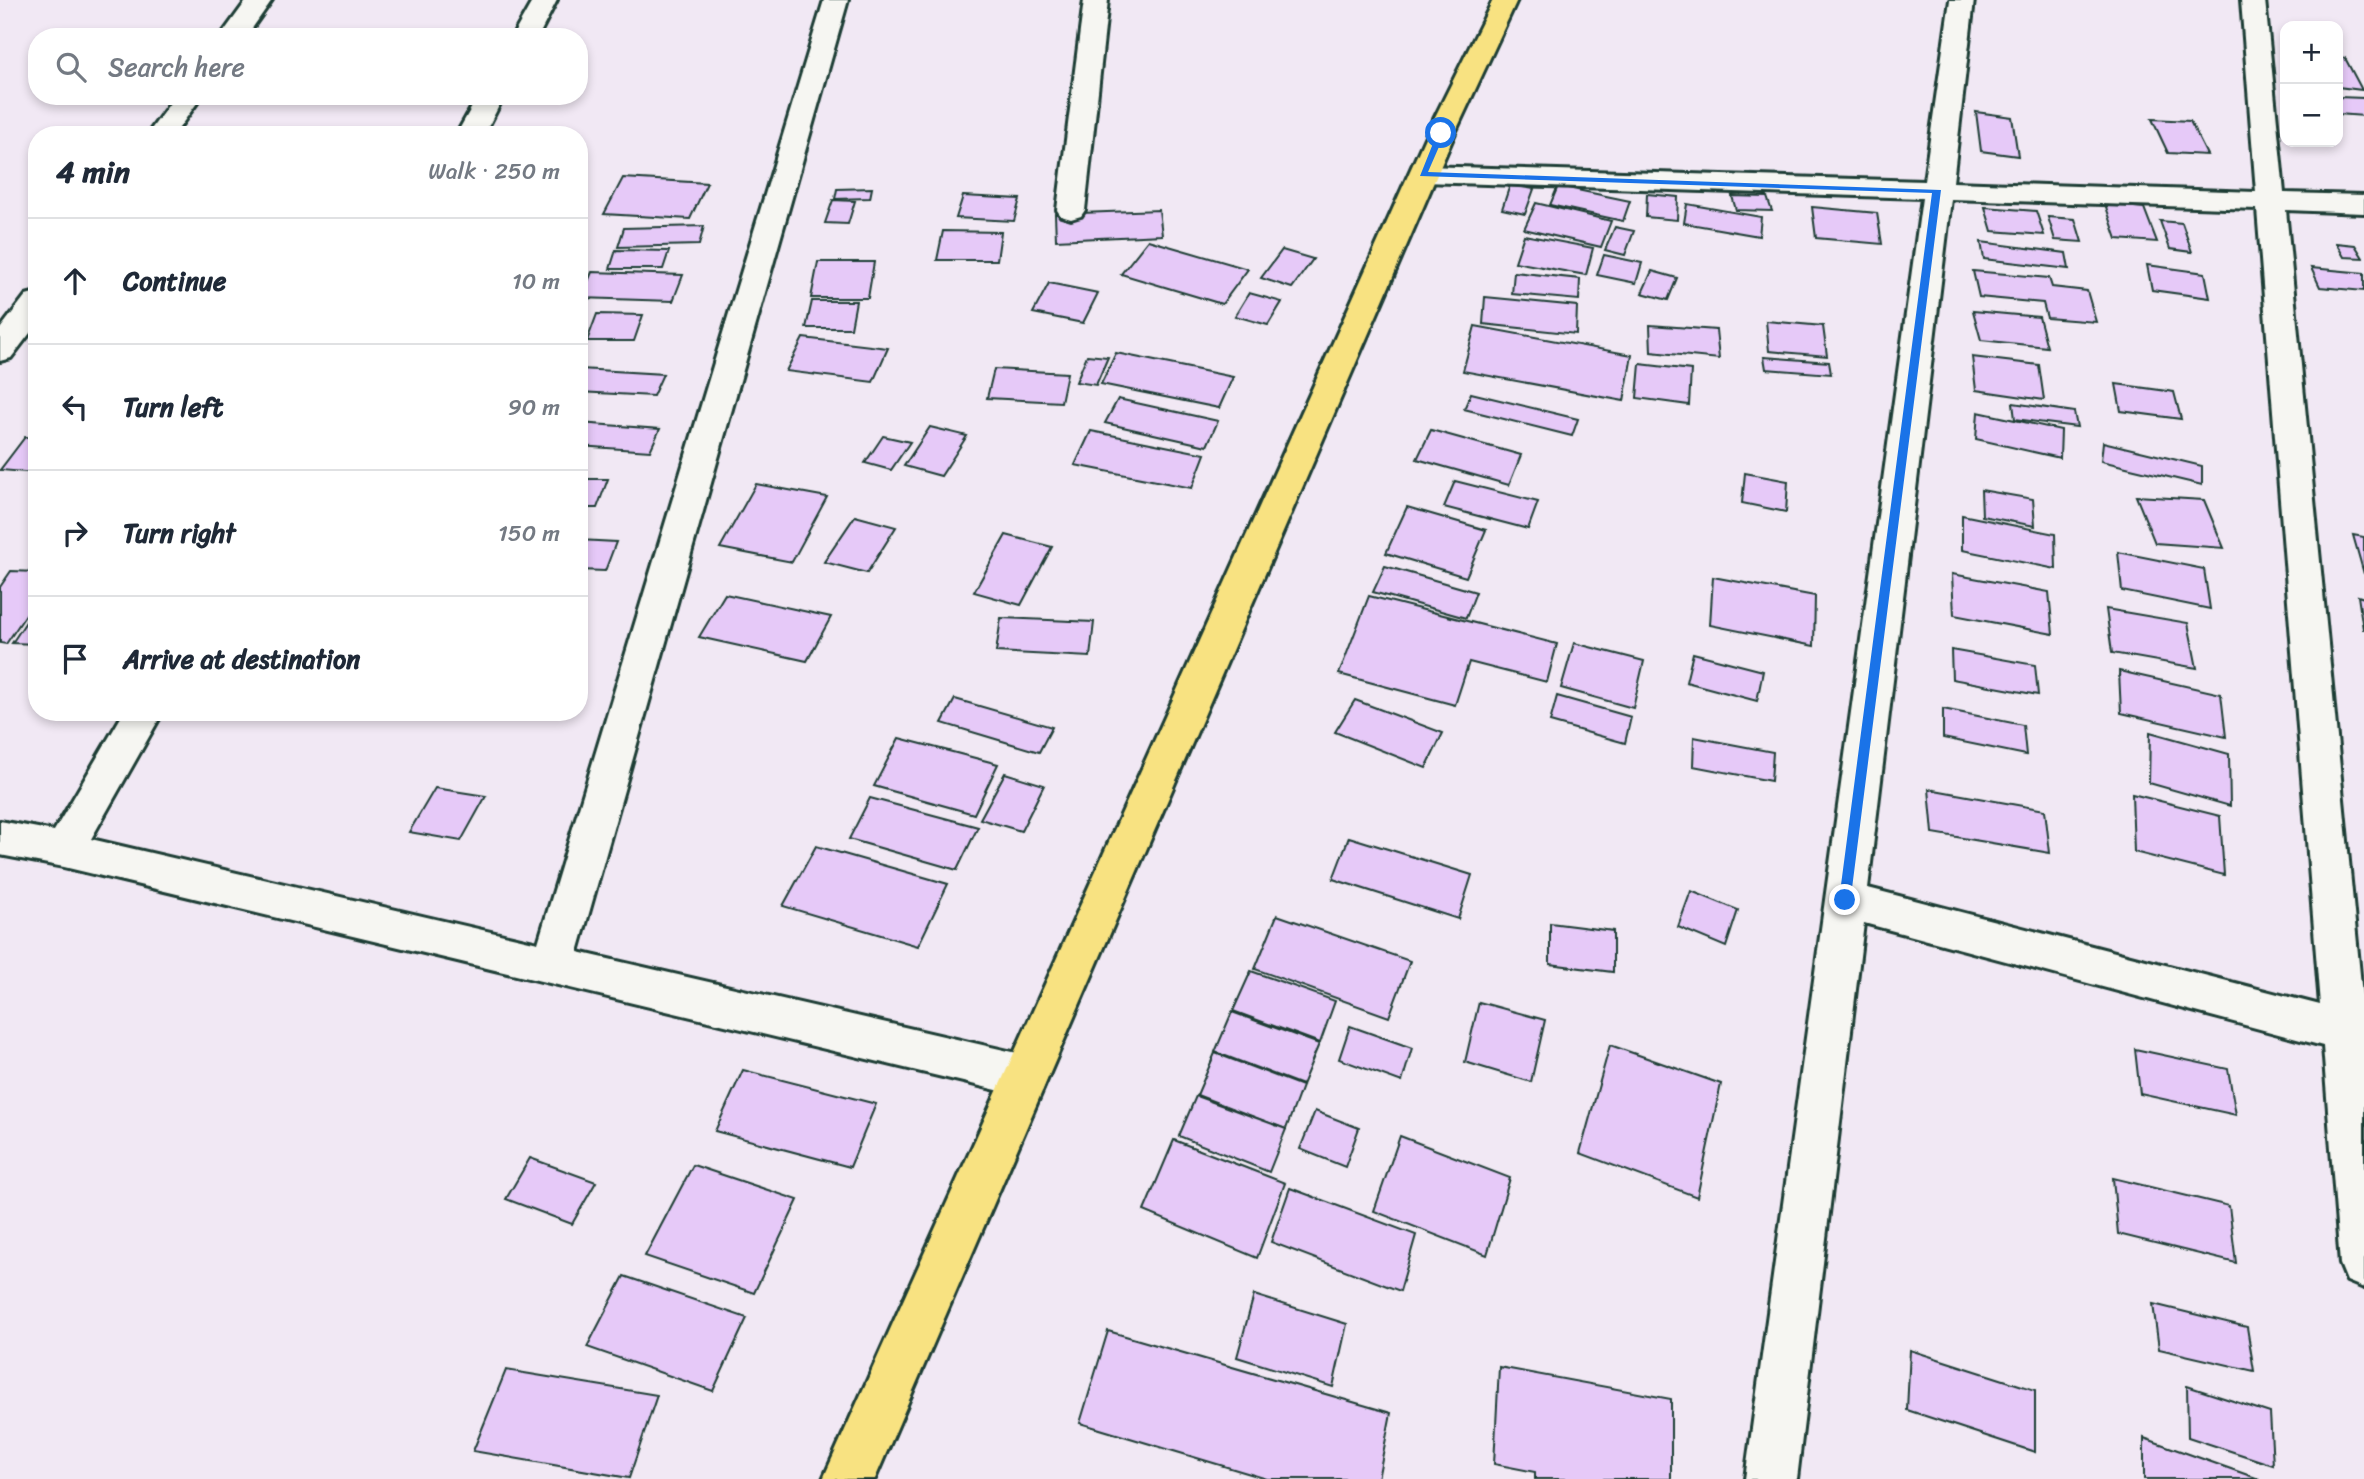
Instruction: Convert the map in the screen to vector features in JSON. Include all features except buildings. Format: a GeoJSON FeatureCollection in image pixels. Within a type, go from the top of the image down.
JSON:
{"type":"FeatureCollection","features":[{"type":"Feature","properties":{"kind":"main road"},"geometry":{"type":"LineString","coordinates":[[849,1479],[1423,174],[1505,0]]}},
{"type":"Feature","properties":{"kind":"street"},"geometry":{"type":"LineString","coordinates":[[240,28],[260,0]]}},
{"type":"Feature","properties":{"kind":"street"},"geometry":{"type":"LineString","coordinates":[[530,28],[545,0]]}},
{"type":"Feature","properties":{"kind":"street"},"geometry":{"type":"LineString","coordinates":[[553,965],[836,0]]}},
{"type":"Feature","properties":{"kind":"street"},"geometry":{"type":"LineString","coordinates":[[1071,209],[1096,0]]}},
{"type":"Feature","properties":{"kind":"street"},"geometry":{"type":"LineString","coordinates":[[1771,1479],[1962,0]]}},
{"type":"Feature","properties":{"kind":"street"},"geometry":{"type":"LineString","coordinates":[[2253,0],[2354,1034],[2364,1264]]}},
{"type":"Feature","properties":{"kind":"street"},"geometry":{"type":"LineString","coordinates":[[167,126],[182,105]]}},
{"type":"Feature","properties":{"kind":"street"},"geometry":{"type":"LineString","coordinates":[[475,126],[487,105]]}},
{"type":"Feature","properties":{"kind":"street"},"geometry":{"type":"LineString","coordinates":[[1423,174],[2364,204]]}},
{"type":"Feature","properties":{"kind":"street"},"geometry":{"type":"LineString","coordinates":[[0,351],[28,314]]}},
{"type":"Feature","properties":{"kind":"street"},"geometry":{"type":"LineString","coordinates":[[64,850],[139,721]]}},
{"type":"Feature","properties":{"kind":"street"},"geometry":{"type":"LineString","coordinates":[[0,838],[64,850],[1026,1076]]}},
{"type":"Feature","properties":{"kind":"street"},"geometry":{"type":"LineString","coordinates":[[1845,900],[2354,1034]]}},
{"type":"Feature","properties":{"kind":"route"},"geometry":{"type":"LineString","coordinates":[[1441,133],[1423,174],[1937,190],[1845,900]]}}]}
